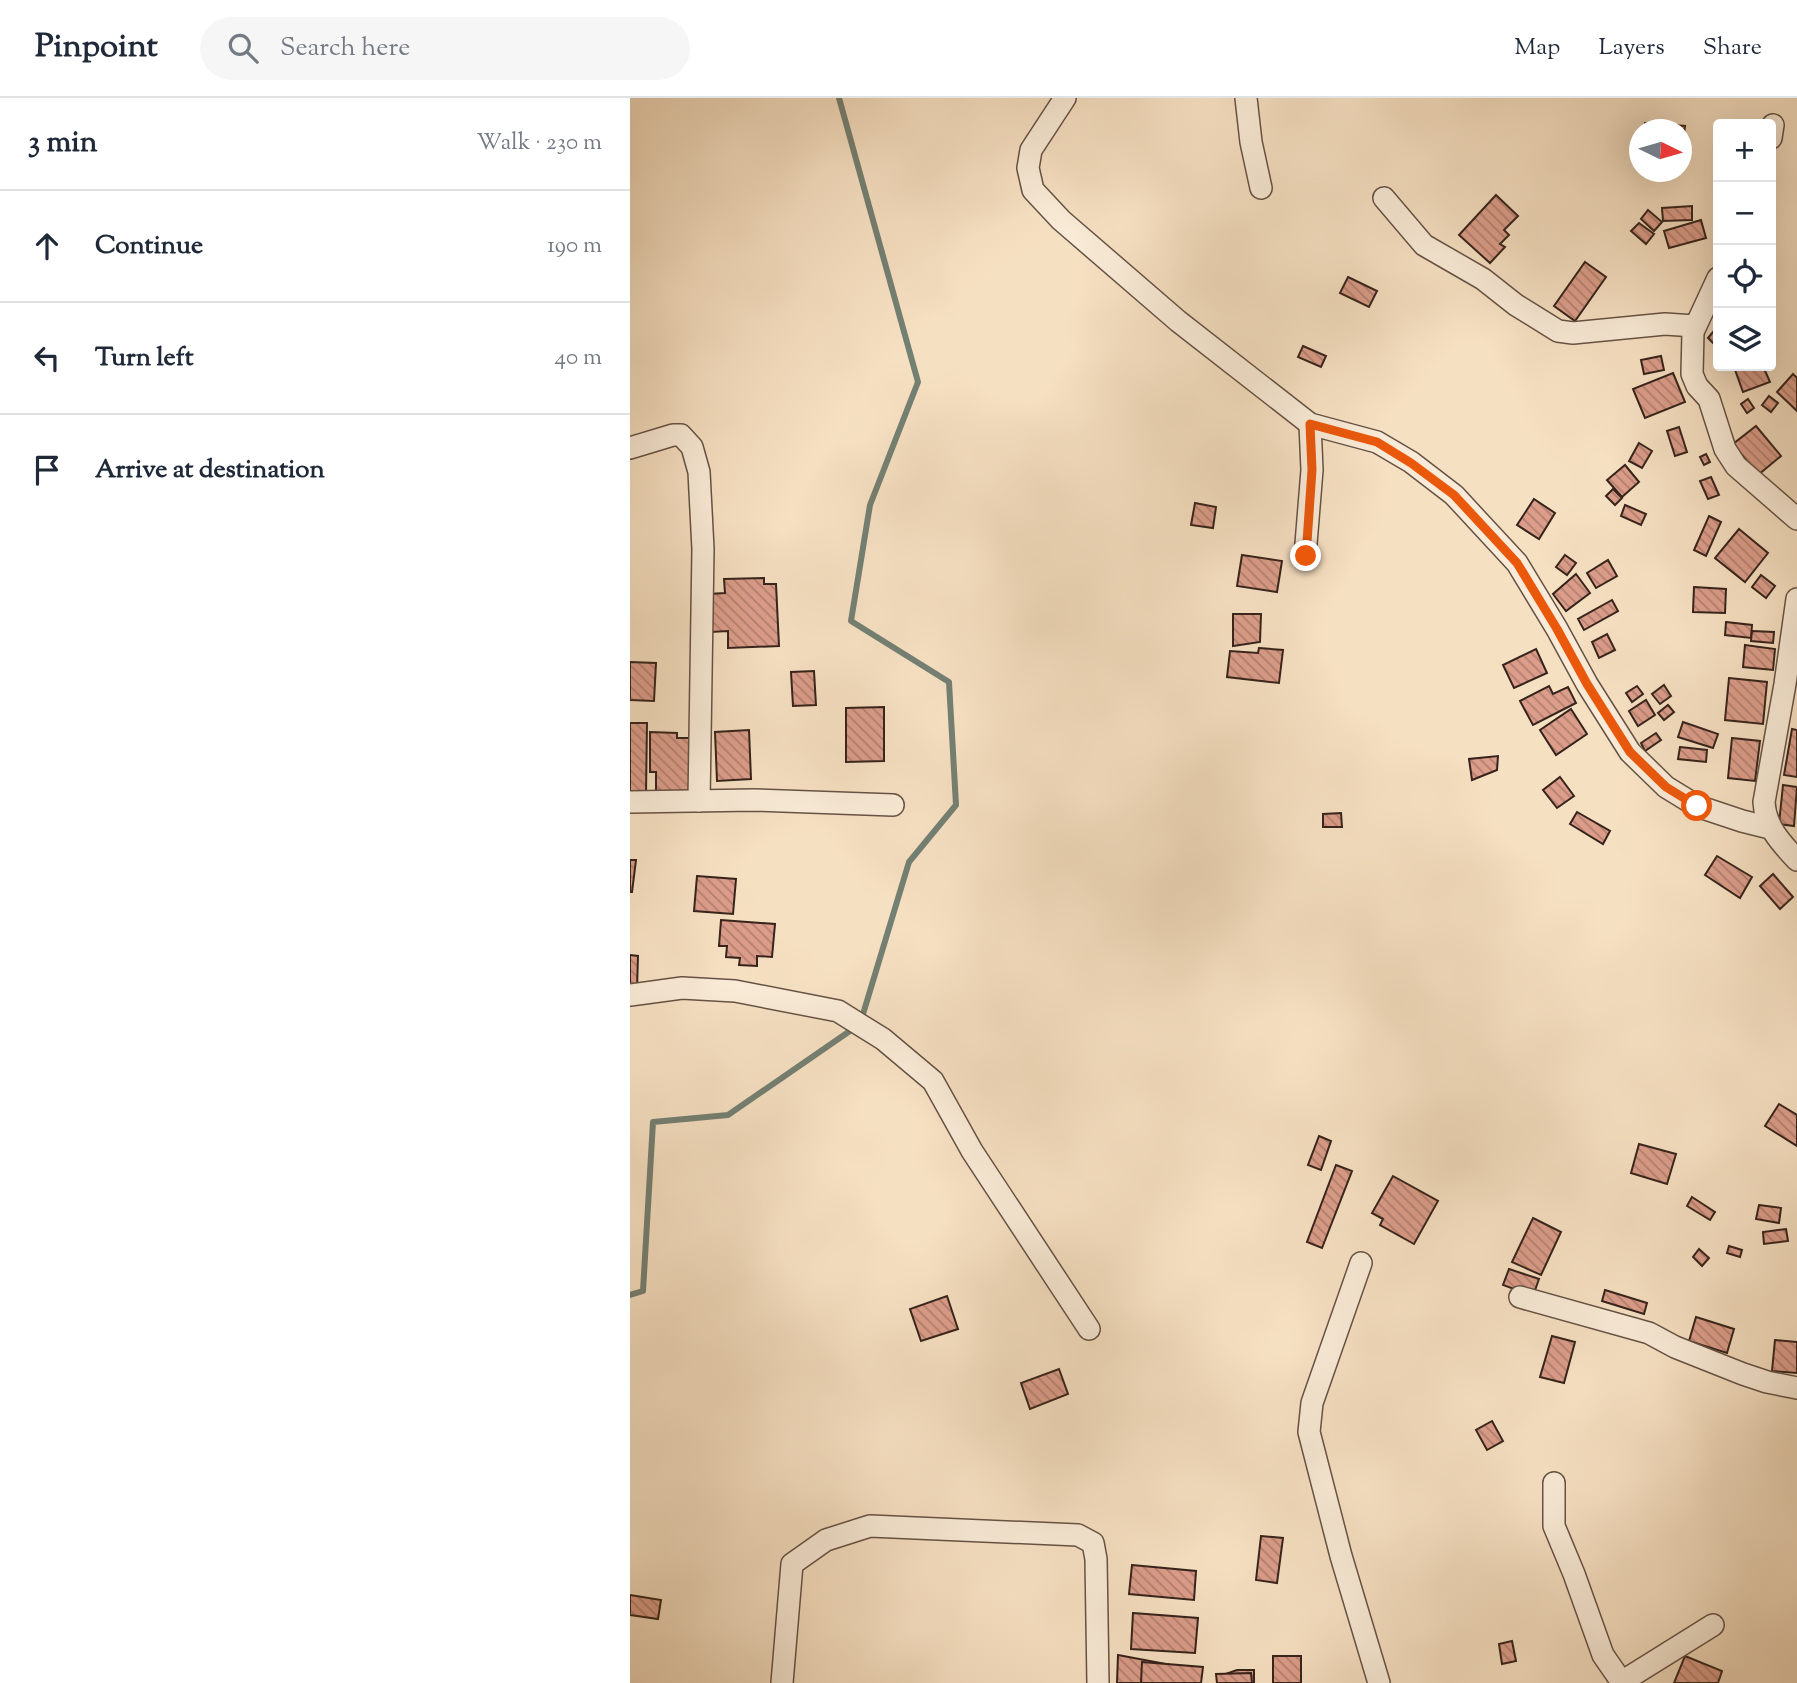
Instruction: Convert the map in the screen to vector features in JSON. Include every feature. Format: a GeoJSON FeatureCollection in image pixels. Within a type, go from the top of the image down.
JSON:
{"type":"FeatureCollection","features":[{"type":"Feature","properties":{"kind":"street"},"geometry":{"type":"LineString","coordinates":[[1065,98],[1031,150],[1028,168],[1032,190],[1061,220],[1178,321],[1310,424],[1377,442],[1454,495],[1517,563],[1630,752],[1666,787],[1697,806],[1770,828]]}},
{"type":"Feature","properties":{"kind":"street"},"geometry":{"type":"LineString","coordinates":[[1246,98],[1251,142],[1261,188]]}},
{"type":"Feature","properties":{"kind":"street"},"geometry":{"type":"LineString","coordinates":[[1384,198],[1424,245],[1483,279],[1558,331],[1573,333],[1665,324],[1695,326]]}},
{"type":"Feature","properties":{"kind":"street"},"geometry":{"type":"LineString","coordinates":[[1713,288],[1695,326],[1690,351],[1692,374],[1697,386],[1709,399],[1725,449],[1736,466],[1797,519]]}},
{"type":"Feature","properties":{"kind":"street"},"geometry":{"type":"LineString","coordinates":[[1306,556],[1312,470],[1310,424]]}},
{"type":"Feature","properties":{"kind":"street"},"geometry":{"type":"LineString","coordinates":[[630,448],[681,435],[692,447],[699,472],[703,549],[699,801]]}},
{"type":"Feature","properties":{"kind":"street"},"geometry":{"type":"LineString","coordinates":[[1797,599],[1764,802],[1764,817],[1770,828],[1797,860]]}},
{"type":"Feature","properties":{"kind":"street"},"geometry":{"type":"LineString","coordinates":[[630,802],[754,800],[893,805]]}},
{"type":"Feature","properties":{"kind":"street"},"geometry":{"type":"LineString","coordinates":[[630,995],[682,988],[735,991],[838,1011],[883,1039],[933,1081],[972,1151],[1089,1329]]}},
{"type":"Feature","properties":{"kind":"street"},"geometry":{"type":"LineString","coordinates":[[1361,1263],[1312,1404],[1309,1432],[1341,1556],[1379,1683]]}},
{"type":"Feature","properties":{"kind":"street"},"geometry":{"type":"LineString","coordinates":[[1520,1297],[1649,1334],[1743,1374],[1797,1388]]}},
{"type":"Feature","properties":{"kind":"street"},"geometry":{"type":"LineString","coordinates":[[1554,1483],[1554,1526],[1604,1655],[1621,1682],[1713,1625]]}},
{"type":"Feature","properties":{"kind":"street"},"geometry":{"type":"LineString","coordinates":[[782,1683],[792,1564],[826,1540],[870,1526],[1078,1535],[1093,1543],[1096,1559],[1098,1683]]}},
{"type":"Feature","properties":{"kind":"building"},"geometry":{"type":"Polygon","coordinates":[[[1496,195],[1518,216],[1504,230],[1509,235],[1500,244],[1505,247],[1490,263],[1459,235],[1496,195]]]}},
{"type":"Feature","properties":{"kind":"building"},"geometry":{"type":"Polygon","coordinates":[[[1692,206],[1692,220],[1663,221],[1662,208],[1692,206]]]}},
{"type":"Feature","properties":{"kind":"building"},"geometry":{"type":"Polygon","coordinates":[[[1648,210],[1662,222],[1654,231],[1641,219],[1648,210]]]}},
{"type":"Feature","properties":{"kind":"building"},"geometry":{"type":"Polygon","coordinates":[[[1701,220],[1706,238],[1669,248],[1664,231],[1701,220]]]}},
{"type":"Feature","properties":{"kind":"building"},"geometry":{"type":"Polygon","coordinates":[[[1639,223],[1654,234],[1646,244],[1631,231],[1639,223]]]}},
{"type":"Feature","properties":{"kind":"building"},"geometry":{"type":"Polygon","coordinates":[[[1585,262],[1606,277],[1575,321],[1554,306],[1585,262]]]}},
{"type":"Feature","properties":{"kind":"building"},"geometry":{"type":"Polygon","coordinates":[[[1348,277],[1377,291],[1369,307],[1340,293],[1348,277]]]}},
{"type":"Feature","properties":{"kind":"building"},"geometry":{"type":"Polygon","coordinates":[[[1303,346],[1326,356],[1321,367],[1298,357],[1303,346]]]}},
{"type":"Feature","properties":{"kind":"building"},"geometry":{"type":"Polygon","coordinates":[[[1661,356],[1664,370],[1644,374],[1641,360],[1661,356]]]}},
{"type":"Feature","properties":{"kind":"building"},"geometry":{"type":"Polygon","coordinates":[[[1735,371],[1765,371],[1770,382],[1743,392],[1735,371]]]}},
{"type":"Feature","properties":{"kind":"building"},"geometry":{"type":"Polygon","coordinates":[[[1673,373],[1685,402],[1645,418],[1633,389],[1673,373]]]}},
{"type":"Feature","properties":{"kind":"building"},"geometry":{"type":"Polygon","coordinates":[[[1793,374],[1797,378],[1797,411],[1777,392],[1793,374]]]}},
{"type":"Feature","properties":{"kind":"building"},"geometry":{"type":"Polygon","coordinates":[[[1769,396],[1778,403],[1771,412],[1762,405],[1769,396]]]}},
{"type":"Feature","properties":{"kind":"building"},"geometry":{"type":"Polygon","coordinates":[[[1748,399],[1754,408],[1747,413],[1741,404],[1748,399]]]}},
{"type":"Feature","properties":{"kind":"building"},"geometry":{"type":"Polygon","coordinates":[[[1756,426],[1781,456],[1758,475],[1733,444],[1756,426]]]}},
{"type":"Feature","properties":{"kind":"building"},"geometry":{"type":"Polygon","coordinates":[[[1679,427],[1687,452],[1675,456],[1667,431],[1679,427]]]}},
{"type":"Feature","properties":{"kind":"building"},"geometry":{"type":"Polygon","coordinates":[[[1639,443],[1652,451],[1642,468],[1629,461],[1639,443]]]}},
{"type":"Feature","properties":{"kind":"building"},"geometry":{"type":"Polygon","coordinates":[[[1706,454],[1710,462],[1704,465],[1700,457],[1706,454]]]}},
{"type":"Feature","properties":{"kind":"building"},"geometry":{"type":"Polygon","coordinates":[[[1625,465],[1639,482],[1622,497],[1607,480],[1625,465]]]}},
{"type":"Feature","properties":{"kind":"building"},"geometry":{"type":"Polygon","coordinates":[[[1711,477],[1719,495],[1708,499],[1700,481],[1711,477]]]}},
{"type":"Feature","properties":{"kind":"building"},"geometry":{"type":"Polygon","coordinates":[[[1613,489],[1622,498],[1615,505],[1606,496],[1613,489]]]}},
{"type":"Feature","properties":{"kind":"building"},"geometry":{"type":"Polygon","coordinates":[[[1534,499],[1555,513],[1539,539],[1517,525],[1534,499]]]}},
{"type":"Feature","properties":{"kind":"building"},"geometry":{"type":"Polygon","coordinates":[[[1195,503],[1216,507],[1213,528],[1191,525],[1195,503]]]}},
{"type":"Feature","properties":{"kind":"building"},"geometry":{"type":"Polygon","coordinates":[[[1625,505],[1646,514],[1641,525],[1621,516],[1625,505]]]}},
{"type":"Feature","properties":{"kind":"building"},"geometry":{"type":"Polygon","coordinates":[[[1709,516],[1721,522],[1706,556],[1694,550],[1709,516]]]}},
{"type":"Feature","properties":{"kind":"building"},"geometry":{"type":"Polygon","coordinates":[[[1739,529],[1768,553],[1745,582],[1715,558],[1739,529]]]}},
{"type":"Feature","properties":{"kind":"building"},"geometry":{"type":"Polygon","coordinates":[[[1242,555],[1282,561],[1277,592],[1237,586],[1242,555]]]}},
{"type":"Feature","properties":{"kind":"building"},"geometry":{"type":"Polygon","coordinates":[[[1565,555],[1576,563],[1567,575],[1556,567],[1565,555]]]}},
{"type":"Feature","properties":{"kind":"building"},"geometry":{"type":"Polygon","coordinates":[[[1608,560],[1617,576],[1596,588],[1587,573],[1608,560]]]}},
{"type":"Feature","properties":{"kind":"building"},"geometry":{"type":"Polygon","coordinates":[[[1576,574],[1590,593],[1566,611],[1553,594],[1576,574]]]}},
{"type":"Feature","properties":{"kind":"building"},"geometry":{"type":"Polygon","coordinates":[[[1761,575],[1775,586],[1766,598],[1752,587],[1761,575]]]}},
{"type":"Feature","properties":{"kind":"building"},"geometry":{"type":"Polygon","coordinates":[[[764,578],[764,584],[776,584],[779,646],[728,648],[728,631],[711,632],[709,594],[725,593],[724,579],[764,578]]]}},
{"type":"Feature","properties":{"kind":"building"},"geometry":{"type":"Polygon","coordinates":[[[1694,587],[1726,589],[1725,613],[1693,612],[1694,587]]]}},
{"type":"Feature","properties":{"kind":"building"},"geometry":{"type":"Polygon","coordinates":[[[1612,600],[1618,611],[1584,630],[1578,619],[1612,600]]]}},
{"type":"Feature","properties":{"kind":"building"},"geometry":{"type":"Polygon","coordinates":[[[1233,614],[1261,614],[1260,642],[1233,646],[1233,614]]]}},
{"type":"Feature","properties":{"kind":"building"},"geometry":{"type":"Polygon","coordinates":[[[1726,622],[1752,625],[1751,638],[1725,635],[1726,622]]]}},
{"type":"Feature","properties":{"kind":"building"},"geometry":{"type":"Polygon","coordinates":[[[1752,631],[1774,632],[1773,643],[1751,641],[1752,631]]]}},
{"type":"Feature","properties":{"kind":"building"},"geometry":{"type":"Polygon","coordinates":[[[1607,634],[1615,650],[1599,658],[1592,642],[1607,634]]]}},
{"type":"Feature","properties":{"kind":"building"},"geometry":{"type":"Polygon","coordinates":[[[1745,645],[1775,649],[1773,670],[1743,667],[1745,645]]]}},
{"type":"Feature","properties":{"kind":"building"},"geometry":{"type":"Polygon","coordinates":[[[1259,648],[1283,650],[1279,683],[1227,677],[1230,651],[1258,653],[1259,648]]]}},
{"type":"Feature","properties":{"kind":"building"},"geometry":{"type":"Polygon","coordinates":[[[1536,649],[1547,673],[1514,688],[1503,665],[1536,649]]]}},
{"type":"Feature","properties":{"kind":"building"},"geometry":{"type":"Polygon","coordinates":[[[630,662],[656,663],[654,701],[630,700],[630,662]]]}},
{"type":"Feature","properties":{"kind":"building"},"geometry":{"type":"Polygon","coordinates":[[[814,671],[816,705],[793,706],[791,672],[814,671]]]}},
{"type":"Feature","properties":{"kind":"building"},"geometry":{"type":"Polygon","coordinates":[[[1729,678],[1767,682],[1763,724],[1725,720],[1729,678]]]}},
{"type":"Feature","properties":{"kind":"building"},"geometry":{"type":"Polygon","coordinates":[[[1664,685],[1671,696],[1660,704],[1652,694],[1664,685]]]}},
{"type":"Feature","properties":{"kind":"building"},"geometry":{"type":"Polygon","coordinates":[[[1549,686],[1553,694],[1568,687],[1576,703],[1533,725],[1520,701],[1549,686]]]}},
{"type":"Feature","properties":{"kind":"building"},"geometry":{"type":"Polygon","coordinates":[[[1637,686],[1643,694],[1632,702],[1626,693],[1637,686]]]}},
{"type":"Feature","properties":{"kind":"building"},"geometry":{"type":"Polygon","coordinates":[[[1646,700],[1655,715],[1638,726],[1629,711],[1646,700]]]}},
{"type":"Feature","properties":{"kind":"building"},"geometry":{"type":"Polygon","coordinates":[[[1668,705],[1674,712],[1664,720],[1658,713],[1668,705]]]}},
{"type":"Feature","properties":{"kind":"building"},"geometry":{"type":"Polygon","coordinates":[[[884,707],[884,761],[846,762],[846,708],[884,707]]]}},
{"type":"Feature","properties":{"kind":"building"},"geometry":{"type":"Polygon","coordinates":[[[1571,709],[1587,734],[1556,755],[1540,730],[1571,709]]]}},
{"type":"Feature","properties":{"kind":"building"},"geometry":{"type":"Polygon","coordinates":[[[1683,722],[1718,734],[1713,748],[1678,737],[1683,722]]]}},
{"type":"Feature","properties":{"kind":"building"},"geometry":{"type":"Polygon","coordinates":[[[630,723],[647,723],[646,794],[630,794],[630,723]]]}},
{"type":"Feature","properties":{"kind":"building"},"geometry":{"type":"Polygon","coordinates":[[[1792,729],[1797,730],[1797,777],[1784,775],[1792,729]]]}},
{"type":"Feature","properties":{"kind":"building"},"geometry":{"type":"Polygon","coordinates":[[[749,730],[751,779],[717,781],[715,732],[749,730]]]}},
{"type":"Feature","properties":{"kind":"building"},"geometry":{"type":"Polygon","coordinates":[[[650,732],[677,733],[677,738],[693,738],[692,795],[656,794],[656,772],[650,772],[650,732]]]}},
{"type":"Feature","properties":{"kind":"building"},"geometry":{"type":"Polygon","coordinates":[[[1656,733],[1661,740],[1645,751],[1641,743],[1656,733]]]}},
{"type":"Feature","properties":{"kind":"building"},"geometry":{"type":"Polygon","coordinates":[[[1732,738],[1760,741],[1755,781],[1728,778],[1732,738]]]}},
{"type":"Feature","properties":{"kind":"building"},"geometry":{"type":"Polygon","coordinates":[[[1680,747],[1707,750],[1706,762],[1678,759],[1680,747]]]}},
{"type":"Feature","properties":{"kind":"building"},"geometry":{"type":"Polygon","coordinates":[[[1498,756],[1497,770],[1472,780],[1469,759],[1498,756]]]}},
{"type":"Feature","properties":{"kind":"building"},"geometry":{"type":"Polygon","coordinates":[[[1560,777],[1574,796],[1557,808],[1543,790],[1560,777]]]}},
{"type":"Feature","properties":{"kind":"building"},"geometry":{"type":"Polygon","coordinates":[[[1783,785],[1797,787],[1794,826],[1779,824],[1783,785]]]}},
{"type":"Feature","properties":{"kind":"building"},"geometry":{"type":"Polygon","coordinates":[[[1577,812],[1610,831],[1603,844],[1570,824],[1577,812]]]}},
{"type":"Feature","properties":{"kind":"building"},"geometry":{"type":"Polygon","coordinates":[[[1341,813],[1342,827],[1323,827],[1323,814],[1341,813]]]}},
{"type":"Feature","properties":{"kind":"building"},"geometry":{"type":"Polygon","coordinates":[[[1717,856],[1752,877],[1740,898],[1705,875],[1717,856]]]}},
{"type":"Feature","properties":{"kind":"building"},"geometry":{"type":"Polygon","coordinates":[[[630,860],[636,860],[632,892],[630,892],[630,860]]]}},
{"type":"Feature","properties":{"kind":"building"},"geometry":{"type":"Polygon","coordinates":[[[1773,874],[1793,897],[1780,909],[1760,886],[1773,874]]]}},
{"type":"Feature","properties":{"kind":"building"},"geometry":{"type":"Polygon","coordinates":[[[697,876],[736,879],[733,914],[694,911],[697,876]]]}},
{"type":"Feature","properties":{"kind":"building"},"geometry":{"type":"Polygon","coordinates":[[[721,920],[775,924],[772,957],[757,956],[757,966],[739,965],[740,958],[726,957],[727,946],[719,946],[721,920]]]}},
{"type":"Feature","properties":{"kind":"building"},"geometry":{"type":"Polygon","coordinates":[[[630,955],[638,956],[637,989],[630,989],[630,955]]]}},
{"type":"Feature","properties":{"kind":"building"},"geometry":{"type":"Polygon","coordinates":[[[1779,1104],[1797,1115],[1797,1146],[1765,1126],[1779,1104]]]}},
{"type":"Feature","properties":{"kind":"building"},"geometry":{"type":"Polygon","coordinates":[[[1319,1136],[1331,1141],[1321,1170],[1308,1165],[1319,1136]]]}},
{"type":"Feature","properties":{"kind":"building"},"geometry":{"type":"Polygon","coordinates":[[[1639,1144],[1676,1154],[1667,1184],[1631,1173],[1639,1144]]]}},
{"type":"Feature","properties":{"kind":"building"},"geometry":{"type":"Polygon","coordinates":[[[1336,1165],[1352,1171],[1322,1248],[1307,1242],[1336,1165]]]}},
{"type":"Feature","properties":{"kind":"building"},"geometry":{"type":"Polygon","coordinates":[[[1393,1176],[1438,1201],[1414,1244],[1380,1225],[1383,1219],[1372,1213],[1393,1176]]]}},
{"type":"Feature","properties":{"kind":"building"},"geometry":{"type":"Polygon","coordinates":[[[1692,1197],[1715,1212],[1710,1220],[1687,1206],[1692,1197]]]}},
{"type":"Feature","properties":{"kind":"building"},"geometry":{"type":"Polygon","coordinates":[[[1759,1205],[1781,1208],[1779,1223],[1756,1219],[1759,1205]]]}},
{"type":"Feature","properties":{"kind":"building"},"geometry":{"type":"Polygon","coordinates":[[[1533,1218],[1561,1232],[1541,1275],[1512,1262],[1533,1218]]]}},
{"type":"Feature","properties":{"kind":"building"},"geometry":{"type":"Polygon","coordinates":[[[1786,1229],[1788,1241],[1764,1244],[1763,1232],[1786,1229]]]}},
{"type":"Feature","properties":{"kind":"building"},"geometry":{"type":"Polygon","coordinates":[[[1729,1246],[1742,1250],[1740,1257],[1727,1253],[1729,1246]]]}},
{"type":"Feature","properties":{"kind":"building"},"geometry":{"type":"Polygon","coordinates":[[[1699,1249],[1709,1258],[1702,1266],[1693,1257],[1699,1249]]]}},
{"type":"Feature","properties":{"kind":"building"},"geometry":{"type":"Polygon","coordinates":[[[1509,1269],[1539,1279],[1533,1296],[1503,1285],[1509,1269]]]}},
{"type":"Feature","properties":{"kind":"building"},"geometry":{"type":"Polygon","coordinates":[[[1605,1290],[1647,1303],[1644,1314],[1602,1301],[1605,1290]]]}},
{"type":"Feature","properties":{"kind":"building"},"geometry":{"type":"Polygon","coordinates":[[[947,1296],[958,1329],[921,1341],[910,1309],[947,1296]]]}},
{"type":"Feature","properties":{"kind":"building"},"geometry":{"type":"Polygon","coordinates":[[[1696,1317],[1734,1329],[1727,1353],[1689,1341],[1696,1317]]]}},
{"type":"Feature","properties":{"kind":"building"},"geometry":{"type":"Polygon","coordinates":[[[1552,1336],[1575,1342],[1564,1383],[1540,1377],[1552,1336]]]}},
{"type":"Feature","properties":{"kind":"building"},"geometry":{"type":"Polygon","coordinates":[[[1775,1340],[1797,1342],[1797,1373],[1772,1371],[1775,1340]]]}},
{"type":"Feature","properties":{"kind":"building"},"geometry":{"type":"Polygon","coordinates":[[[1059,1369],[1068,1394],[1030,1409],[1021,1383],[1059,1369]]]}},
{"type":"Feature","properties":{"kind":"building"},"geometry":{"type":"Polygon","coordinates":[[[1492,1421],[1503,1441],[1487,1450],[1476,1430],[1492,1421]]]}},
{"type":"Feature","properties":{"kind":"building"},"geometry":{"type":"Polygon","coordinates":[[[1261,1536],[1283,1538],[1277,1583],[1256,1580],[1261,1536]]]}},
{"type":"Feature","properties":{"kind":"building"},"geometry":{"type":"Polygon","coordinates":[[[1132,1565],[1196,1571],[1194,1600],[1129,1594],[1132,1565]]]}},
{"type":"Feature","properties":{"kind":"building"},"geometry":{"type":"Polygon","coordinates":[[[630,1595],[661,1600],[658,1619],[630,1615],[630,1595]]]}},
{"type":"Feature","properties":{"kind":"building"},"geometry":{"type":"Polygon","coordinates":[[[1133,1613],[1198,1618],[1195,1653],[1131,1649],[1133,1613]]]}},
{"type":"Feature","properties":{"kind":"building"},"geometry":{"type":"Polygon","coordinates":[[[1512,1641],[1516,1661],[1502,1664],[1499,1644],[1512,1641]]]}},
{"type":"Feature","properties":{"kind":"building"},"geometry":{"type":"Polygon","coordinates":[[[1118,1655],[1182,1667],[1180,1683],[1117,1683],[1118,1655]]]}},
{"type":"Feature","properties":{"kind":"building"},"geometry":{"type":"Polygon","coordinates":[[[1273,1656],[1301,1656],[1301,1683],[1273,1683],[1273,1656]]]}},
{"type":"Feature","properties":{"kind":"building"},"geometry":{"type":"Polygon","coordinates":[[[1685,1656],[1722,1671],[1718,1683],[1674,1683],[1685,1656]]]}},
{"type":"Feature","properties":{"kind":"building"},"geometry":{"type":"Polygon","coordinates":[[[1142,1662],[1203,1667],[1201,1683],[1141,1683],[1142,1662]]]}},
{"type":"Feature","properties":{"kind":"building"},"geometry":{"type":"Polygon","coordinates":[[[1237,1670],[1254,1670],[1254,1683],[1220,1683],[1220,1676],[1237,1670]]]}},
{"type":"Feature","properties":{"kind":"building"},"geometry":{"type":"Polygon","coordinates":[[[1251,1673],[1252,1683],[1217,1683],[1216,1674],[1251,1673]]]}},
{"type":"Feature","properties":{"kind":"waterway"},"geometry":{"type":"LineString","coordinates":[[630,1295],[643,1291],[653,1122],[728,1115],[860,1024],[909,862],[956,805],[949,682],[851,621],[870,505],[918,382],[839,98]]}},
{"type":"Feature","properties":{"kind":"route"},"geometry":{"type":"LineString","coordinates":[[1306,556],[1312,470],[1310,424],[1377,442],[1411,463],[1454,495],[1517,563],[1630,752],[1666,787],[1697,806]]}}]}
